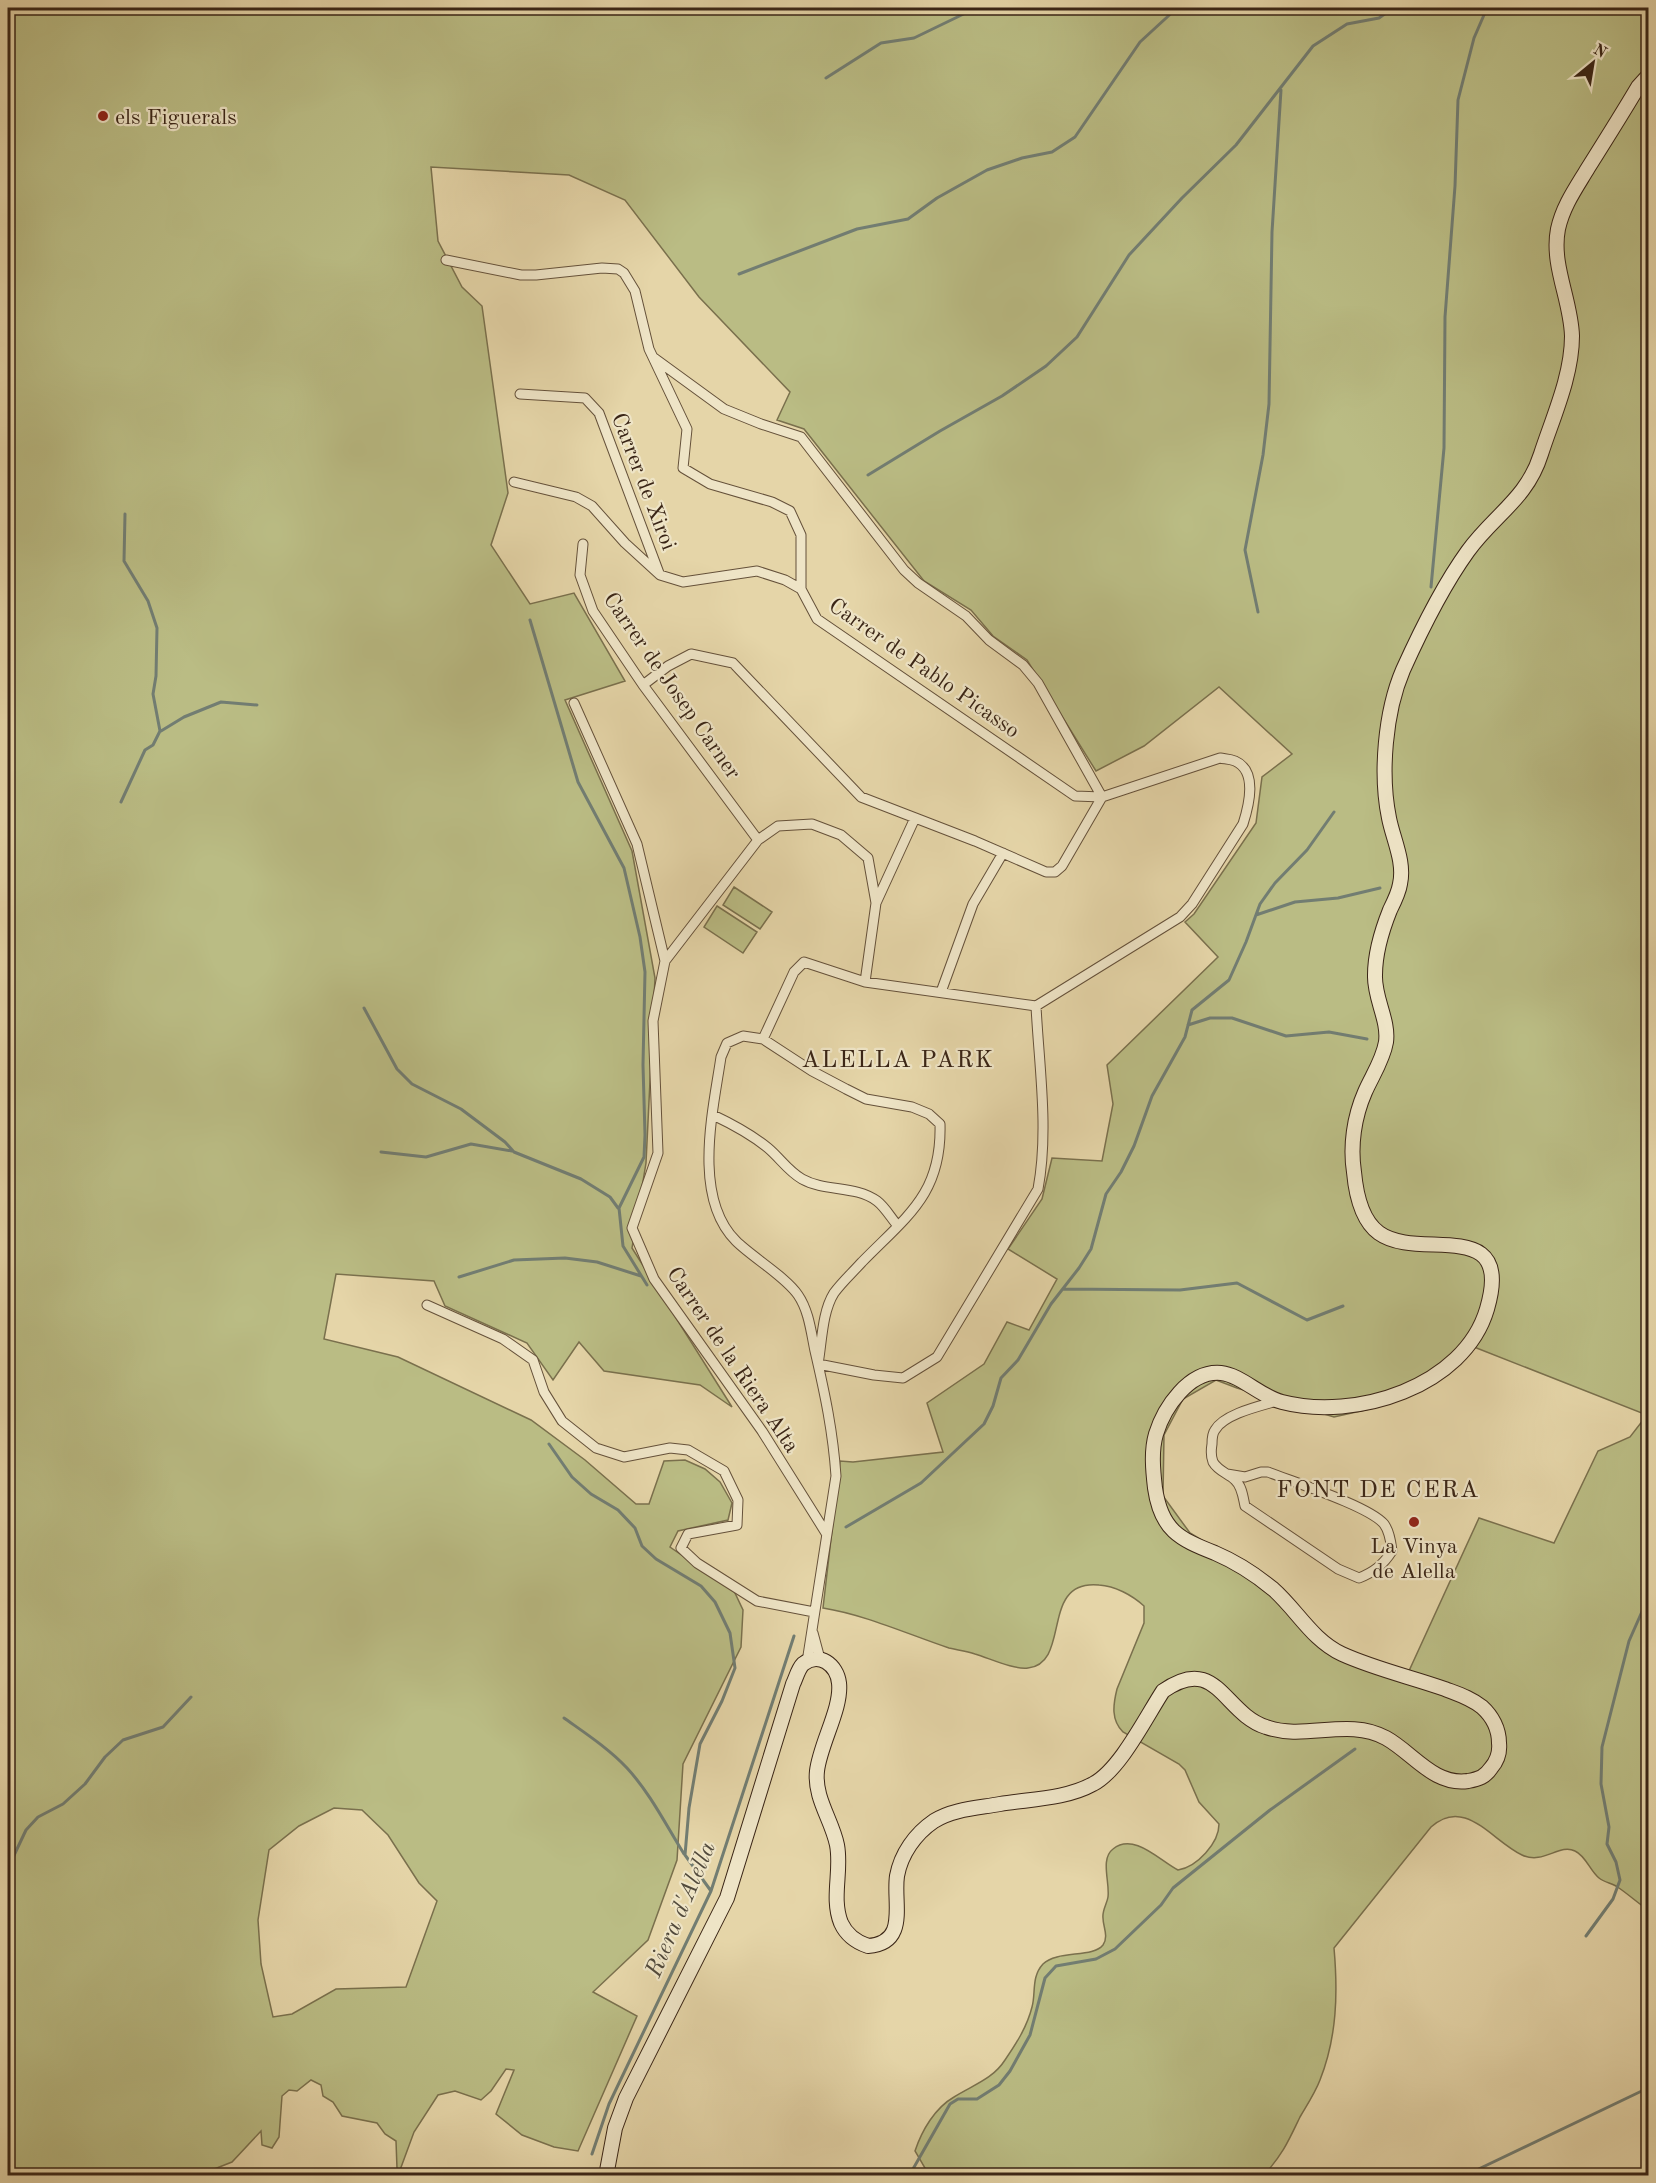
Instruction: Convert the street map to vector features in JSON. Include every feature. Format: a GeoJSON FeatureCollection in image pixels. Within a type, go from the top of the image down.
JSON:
{"type":"FeatureCollection","features":[{"type":"Feature","properties":{"kind":"main road"},"geometry":{"type":"LineString","coordinates":[[606,2175],[615,2128],[626,2098],[727,1898],[793,1684],[801,1665],[813,1661],[833,1667],[839,1683],[837,1704],[818,1763],[816,1783],[837,1845],[836,1899],[839,1916],[846,1932],[868,1946],[881,1943],[893,1932],[898,1911],[897,1877],[903,1855],[915,1837],[924,1829],[935,1820],[953,1812],[1068,1793],[1099,1781],[1116,1764],[1163,1691],[1170,1685],[1187,1678],[1196,1678],[1212,1684],[1252,1721],[1264,1727],[1286,1731],[1353,1728],[1368,1731],[1388,1739],[1440,1777],[1460,1782],[1481,1778],[1497,1758],[1499,1743],[1495,1725],[1482,1708],[1466,1697],[1328,1647],[1261,1580],[1218,1554],[1189,1543],[1177,1534],[1165,1521],[1157,1503],[1153,1473],[1154,1447],[1156,1435],[1166,1412],[1183,1389],[1201,1378],[1222,1373],[1277,1401],[1299,1405],[1347,1407],[1363,1405],[1390,1398],[1451,1363],[1467,1348],[1486,1313],[1492,1280],[1485,1258],[1478,1252],[1460,1246],[1402,1242],[1383,1236],[1371,1226],[1363,1212],[1354,1179],[1352,1161],[1356,1122],[1360,1105],[1383,1052],[1386,1038],[1386,1027],[1376,994],[1375,964],[1383,928],[1402,876],[1399,853],[1390,824],[1385,796],[1385,753],[1396,687],[1453,572],[1469,549],[1525,489],[1536,470],[1569,364],[1572,344],[1570,314],[1556,248],[1560,219],[1572,194],[1638,87],[1648,76]]}},
{"type":"Feature","properties":{"kind":"street"},"geometry":{"type":"LineString","coordinates":[[446,260],[521,275],[602,268],[618,269],[630,280],[635,291],[645,338],[687,429],[683,468],[710,484],[772,502],[790,511],[801,535],[801,589]]}},
{"type":"Feature","properties":{"kind":"street"},"geometry":{"type":"LineString","coordinates":[[654,358],[724,409],[801,437],[904,570],[918,583],[966,616],[989,640],[1023,665],[1038,683],[1102,797]]}},
{"type":"Feature","properties":{"kind":"street","name":"Carrer de Xiroi"},"geometry":{"type":"LineString","coordinates":[[520,394],[585,398],[599,412],[660,575]]}},
{"type":"Feature","properties":{"kind":"street"},"geometry":{"type":"LineString","coordinates":[[514,482],[565,494],[592,506],[625,543],[660,575]]}},
{"type":"Feature","properties":{"kind":"street","name":"Carrer de Josep Carner"},"geometry":{"type":"LineString","coordinates":[[584,544],[580,575],[592,611],[643,685],[758,840]]}},
{"type":"Feature","properties":{"kind":"street","name":"Carrer de Pablo Picasso"},"geometry":{"type":"LineString","coordinates":[[660,575],[683,582],[757,571],[785,580],[801,589],[817,619],[835,632],[1075,796],[1102,797]]}},
{"type":"Feature","properties":{"kind":"street"},"geometry":{"type":"LineString","coordinates":[[643,685],[668,666],[691,654],[733,663],[861,797],[1046,872],[1055,872],[1062,866],[1102,797],[1220,758],[1236,762],[1247,772],[1250,785],[1248,810],[1244,824],[1192,904],[1180,917],[1036,1006],[865,982],[804,962],[794,972],[763,1039]]}},
{"type":"Feature","properties":{"kind":"street"},"geometry":{"type":"LineString","coordinates":[[574,703],[637,844],[664,961]]}},
{"type":"Feature","properties":{"kind":"street"},"geometry":{"type":"LineString","coordinates":[[865,982],[876,903],[915,818]]}},
{"type":"Feature","properties":{"kind":"street"},"geometry":{"type":"LineString","coordinates":[[758,840],[778,826],[812,824],[841,835],[868,858],[876,903]]}},
{"type":"Feature","properties":{"kind":"street","name":"Carrer de la Riera Alta"},"geometry":{"type":"LineString","coordinates":[[758,840],[664,961],[653,1021],[658,1153],[632,1228],[654,1279],[762,1431],[826,1533]]}},
{"type":"Feature","properties":{"kind":"street"},"geometry":{"type":"LineString","coordinates":[[942,992],[973,904],[1003,853]]}},
{"type":"Feature","properties":{"kind":"street"},"geometry":{"type":"LineString","coordinates":[[818,1364],[903,1378],[937,1357],[1038,1189],[1041,1168],[1041,1103],[1036,1006]]}},
{"type":"Feature","properties":{"kind":"street"},"geometry":{"type":"LineString","coordinates":[[813,1661],[811,1627],[836,1476],[828,1400],[818,1364],[806,1309],[796,1293],[734,1240],[717,1211],[710,1179],[708,1150],[722,1057],[727,1043],[743,1036],[763,1039],[812,1071],[866,1099],[912,1107],[929,1114],[940,1124],[941,1147],[934,1176],[918,1204],[834,1294],[826,1316],[818,1364]]}},
{"type":"Feature","properties":{"kind":"street"},"geometry":{"type":"LineString","coordinates":[[712,1114],[760,1142],[802,1179],[819,1186],[850,1190],[876,1201],[898,1226]]}},
{"type":"Feature","properties":{"kind":"street"},"geometry":{"type":"LineString","coordinates":[[427,1305],[503,1339],[533,1360],[544,1392],[562,1421],[596,1448],[624,1457],[670,1448],[688,1450],[724,1471],[738,1500],[737,1525],[688,1534],[681,1548],[697,1563],[758,1601],[814,1612]]}},
{"type":"Feature","properties":{"kind":"street"},"geometry":{"type":"LineString","coordinates":[[1227,1474],[1245,1477],[1268,1472],[1363,1510],[1385,1525],[1392,1551],[1385,1563],[1359,1578],[1338,1569],[1245,1506],[1236,1480],[1227,1474],[1213,1461],[1211,1450],[1214,1432],[1221,1422],[1249,1409],[1277,1401]]}},
{"type":"Feature","properties":{"kind":"green space"},"geometry":{"type":"Polygon","coordinates":[[[8,8],[1648,8],[1648,1910],[1617,1886],[1599,1878],[1582,1856],[1575,1851],[1569,1849],[1544,1856],[1530,1857],[1511,1849],[1478,1824],[1467,1819],[1455,1816],[1443,1819],[1431,1827],[1334,1948],[1335,2015],[1326,2064],[1316,2090],[1288,2141],[1264,2175],[929,2175],[915,2151],[921,2135],[941,2107],[989,2077],[1005,2060],[1030,2014],[1039,1969],[1049,1960],[1098,1949],[1105,1942],[1103,1915],[1108,1891],[1106,1865],[1109,1853],[1121,1845],[1138,1846],[1178,1870],[1192,1864],[1206,1853],[1215,1839],[1219,1824],[1199,1802],[1185,1770],[1179,1764],[1123,1732],[1116,1722],[1114,1706],[1117,1689],[1144,1623],[1144,1606],[1129,1595],[1111,1587],[1099,1585],[1081,1587],[1069,1595],[1062,1607],[1049,1652],[1041,1663],[1028,1668],[1009,1666],[972,1653],[949,1648],[871,1620],[823,1608],[840,1461],[853,1462],[943,1452],[927,1403],[984,1364],[1007,1322],[1029,1330],[1057,1279],[1008,1249],[1042,1199],[1052,1158],[1102,1161],[1113,1104],[1107,1065],[1218,957],[1185,922],[1194,914],[1256,823],[1262,777],[1292,754],[1219,687],[1144,746],[1096,771],[1027,660],[993,636],[971,610],[924,581],[804,429],[777,420],[790,392],[699,297],[625,200],[569,175],[431,167],[438,241],[462,287],[482,306],[508,493],[491,545],[530,604],[574,593],[625,681],[565,700],[632,851],[655,978],[646,1163],[632,1248],[732,1407],[700,1385],[604,1371],[579,1342],[553,1380],[527,1343],[445,1306],[434,1281],[336,1274],[324,1339],[398,1357],[531,1420],[585,1460],[636,1504],[649,1504],[664,1461],[685,1460],[705,1469],[720,1482],[732,1503],[728,1520],[678,1531],[670,1547],[734,1591],[743,1610],[741,1647],[683,1764],[677,1860],[648,1940],[593,1992],[637,2016],[578,2151],[554,2147],[522,2135],[496,2114],[514,2070],[506,2069],[491,2091],[481,2100],[455,2091],[438,2095],[414,2132],[400,2170],[397,2168],[396,2141],[385,2134],[377,2123],[342,2116],[333,2102],[323,2096],[321,2085],[311,2080],[297,2091],[289,2090],[282,2096],[279,2137],[272,2148],[262,2145],[261,2131],[232,2162],[199,2175],[8,2176],[8,8]],[[1474,1347],[1374,1408],[1334,1417],[1216,1380],[1183,1399],[1164,1435],[1163,1496],[1190,1533],[1264,1577],[1337,1646],[1408,1673],[1479,1518],[1554,1543],[1598,1451],[1630,1437],[1647,1415],[1474,1347]],[[334,1808],[299,1826],[269,1850],[258,1920],[261,1964],[273,2017],[292,2014],[336,1989],[406,1987],[437,1901],[419,1883],[388,1835],[362,1810],[334,1808]]]}},
{"type":"Feature","properties":{"kind":"green space"},"geometry":{"type":"Polygon","coordinates":[[[734,887],[772,912],[760,929],[723,905],[734,887]]]}},
{"type":"Feature","properties":{"kind":"green space"},"geometry":{"type":"Polygon","coordinates":[[[717,906],[757,932],[743,953],[704,927],[717,906]]]}},
{"type":"Feature","properties":{"kind":"waterway"},"geometry":{"type":"LineString","coordinates":[[826,78],[881,43],[914,38],[976,8]]}},
{"type":"Feature","properties":{"kind":"waterway"},"geometry":{"type":"LineString","coordinates":[[739,274],[857,229],[908,219],[937,198],[987,170],[1022,158],[1052,152],[1075,137],[1140,42],[1177,8]]}},
{"type":"Feature","properties":{"kind":"waterway"},"geometry":{"type":"LineString","coordinates":[[868,475],[1002,396],[1046,366],[1077,337],[1129,255],[1236,145],[1313,46],[1347,24],[1379,18],[1393,8]]}},
{"type":"Feature","properties":{"kind":"waterway"},"geometry":{"type":"LineString","coordinates":[[1431,587],[1444,448],[1445,317],[1455,186],[1458,100],[1474,38],[1487,8]]}},
{"type":"Feature","properties":{"kind":"waterway"},"geometry":{"type":"LineString","coordinates":[[1258,612],[1245,550],[1263,455],[1269,404],[1272,232],[1281,90]]}},
{"type":"Feature","properties":{"kind":"waterway"},"geometry":{"type":"LineString","coordinates":[[121,802],[145,750],[153,745],[160,731],[153,694],[156,676],[157,628],[148,601],[124,561],[125,514]]}},
{"type":"Feature","properties":{"kind":"waterway"},"geometry":{"type":"LineString","coordinates":[[530,620],[578,782],[624,868],[640,937],[645,972],[644,1157],[619,1208],[623,1246],[647,1285]]}},
{"type":"Feature","properties":{"kind":"waterway"},"geometry":{"type":"LineString","coordinates":[[161,731],[184,717],[221,702],[257,705]]}},
{"type":"Feature","properties":{"kind":"waterway"},"geometry":{"type":"LineString","coordinates":[[846,1527],[921,1483],[984,1424],[993,1406],[1001,1378],[1018,1360],[1051,1304],[1091,1249],[1106,1194],[1121,1172],[1134,1146],[1152,1096],[1185,1037],[1192,1010],[1229,980],[1260,904],[1275,883],[1307,850],[1334,812]]}},
{"type":"Feature","properties":{"kind":"waterway"},"geometry":{"type":"LineString","coordinates":[[1256,915],[1295,902],[1338,898],[1380,888]]}},
{"type":"Feature","properties":{"kind":"waterway"},"geometry":{"type":"LineString","coordinates":[[364,1008],[397,1069],[412,1084],[461,1109],[505,1142],[514,1152],[581,1179],[610,1197],[618,1208]]}},
{"type":"Feature","properties":{"kind":"waterway"},"geometry":{"type":"LineString","coordinates":[[1188,1025],[1210,1018],[1232,1018],[1286,1036],[1329,1032],[1367,1039]]}},
{"type":"Feature","properties":{"kind":"waterway"},"geometry":{"type":"LineString","coordinates":[[381,1152],[426,1157],[471,1144],[512,1151]]}},
{"type":"Feature","properties":{"kind":"waterway"},"geometry":{"type":"LineString","coordinates":[[459,1277],[514,1260],[565,1258],[597,1262],[641,1276]]}},
{"type":"Feature","properties":{"kind":"waterway"},"geometry":{"type":"LineString","coordinates":[[1063,1289],[1180,1290],[1237,1283],[1307,1320],[1343,1306]]}},
{"type":"Feature","properties":{"kind":"waterway"},"geometry":{"type":"LineString","coordinates":[[549,1444],[572,1477],[591,1494],[618,1510],[635,1528],[642,1546],[656,1559],[701,1586],[715,1602],[730,1633],[735,1668],[722,1701],[700,1744],[689,1808],[685,1855],[711,1891]]}},
{"type":"Feature","properties":{"kind":"waterway"},"geometry":{"type":"LineString","coordinates":[[1586,1936],[1613,1899],[1620,1880],[1616,1862],[1607,1844],[1609,1827],[1601,1784],[1602,1747],[1629,1641],[1648,1598]]}},
{"type":"Feature","properties":{"kind":"waterway","name":"Riera d'Alella"},"geometry":{"type":"LineString","coordinates":[[592,2154],[609,2104],[711,1891],[794,1636]]}},
{"type":"Feature","properties":{"kind":"waterway"},"geometry":{"type":"LineString","coordinates":[[8,1868],[26,1830],[38,1817],[63,1804],[85,1784],[105,1757],[123,1740],[163,1727],[191,1697]]}},
{"type":"Feature","properties":{"kind":"waterway"},"geometry":{"type":"LineString","coordinates":[[564,1718],[604,1747],[627,1768],[650,1799],[684,1854]]}},
{"type":"Feature","properties":{"kind":"waterway"},"geometry":{"type":"LineString","coordinates":[[909,2176],[950,2104],[958,2099],[977,2099],[999,2085],[1010,2071],[1030,2035],[1045,1978],[1056,1966],[1096,1959],[1115,1949],[1161,1905],[1173,1888],[1270,1810],[1355,1749]]}},
{"type":"Feature","properties":{"kind":"waterway"},"geometry":{"type":"LineString","coordinates":[[1464,2176],[1648,2088]]}},
{"type":"Feature","properties":{"kind":"place","name":"els Figuerals"},"geometry":{"type":"Point","coordinates":[103,116]}},
{"type":"Feature","properties":{"kind":"place","name":"La Vinya de Alella"},"geometry":{"type":"Point","coordinates":[1414,1522]}},
{"type":"Feature","properties":{"kind":"district","name":"ALELLA PARK"},"geometry":{"type":"Point","coordinates":[898,1059]}},
{"type":"Feature","properties":{"kind":"district","name":"FONT DE CERA"},"geometry":{"type":"Point","coordinates":[1378,1489]}}]}
